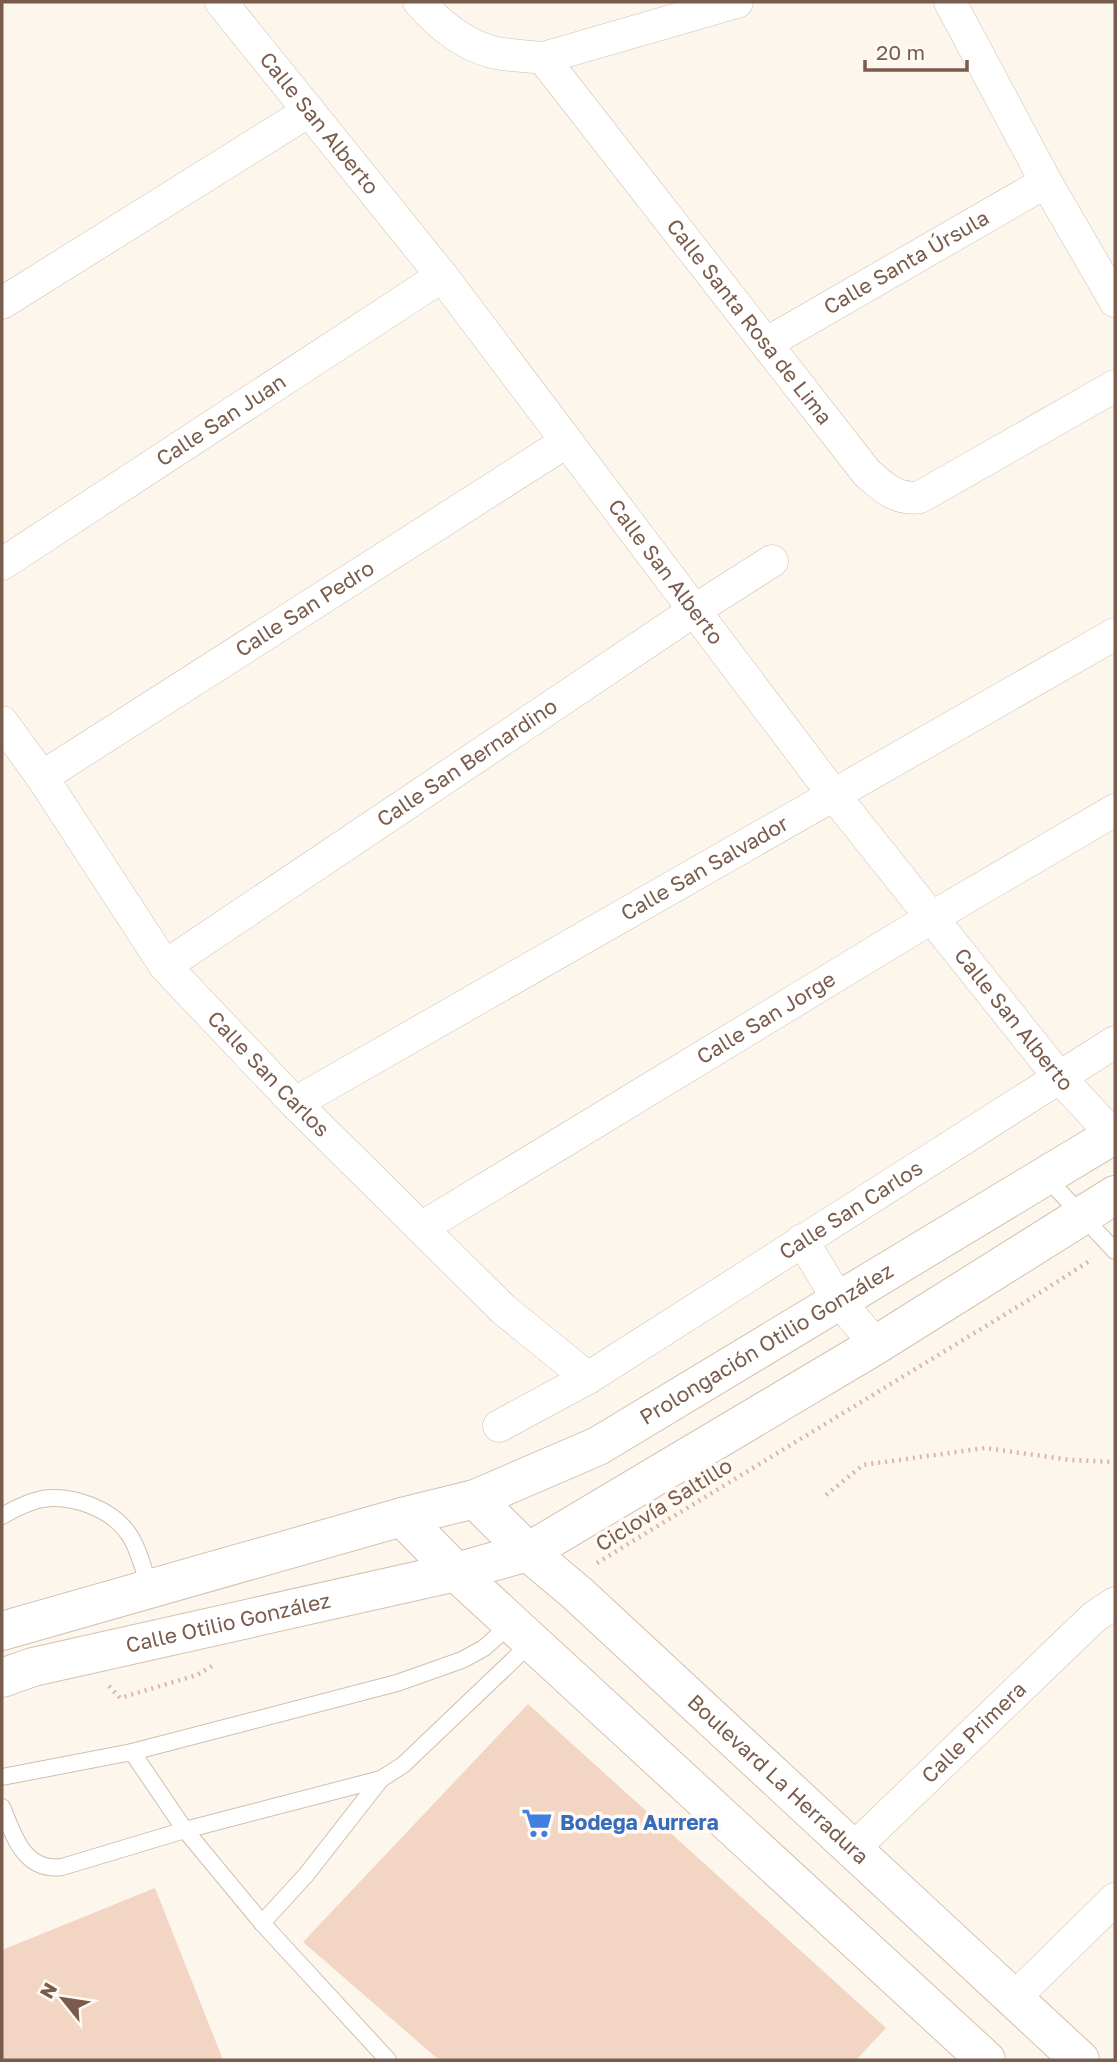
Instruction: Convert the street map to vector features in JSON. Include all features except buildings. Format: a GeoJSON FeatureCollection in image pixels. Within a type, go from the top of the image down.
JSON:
{"type":"FeatureCollection","features":[{"type":"Feature","properties":{"kind":"main road","name":"Prolongación Otilio González"},"geometry":{"type":"LineString","coordinates":[[402,1517],[475,1499],[598,1446],[1115,1135]]}},
{"type":"Feature","properties":{"kind":"main road"},"geometry":{"type":"LineString","coordinates":[[456,1572],[528,1552],[876,1345],[1115,1195]]}},
{"type":"Feature","properties":{"kind":"main road","name":"Boulevard La Herradura"},"geometry":{"type":"LineString","coordinates":[[475,1499],[528,1552],[587,1578],[853,1849],[1080,2060]]}},
{"type":"Feature","properties":{"kind":"main road"},"geometry":{"type":"LineString","coordinates":[[2,1631],[402,1517],[456,1572],[986,2060]]}},
{"type":"Feature","properties":{"kind":"main road","name":"Calle Otilio González"},"geometry":{"type":"LineString","coordinates":[[2,1678],[33,1667],[114,1648],[456,1572]]}},
{"type":"Feature","properties":{"kind":"street","name":"Calle San Alberto"},"geometry":{"type":"LineString","coordinates":[[220,2],[442,276],[833,794],[1059,1077],[1115,1135]]}},
{"type":"Feature","properties":{"kind":"street"},"geometry":{"type":"LineString","coordinates":[[419,2],[438,23],[466,41],[493,52],[543,58],[737,2]]}},
{"type":"Feature","properties":{"kind":"street"},"geometry":{"type":"LineString","coordinates":[[950,2],[1046,182],[1115,301]]}},
{"type":"Feature","properties":{"kind":"street","name":"Calle Santa Rosa de Lima"},"geometry":{"type":"LineString","coordinates":[[543,58],[867,473],[888,490],[906,499],[920,497],[1115,386]]}},
{"type":"Feature","properties":{"kind":"street"},"geometry":{"type":"LineString","coordinates":[[2,303],[309,111]]}},
{"type":"Feature","properties":{"kind":"street","name":"Calle Santa Úrsula"},"geometry":{"type":"LineString","coordinates":[[767,343],[1046,182]]}},
{"type":"Feature","properties":{"kind":"street","name":"Calle San Juan"},"geometry":{"type":"LineString","coordinates":[[2,564],[442,276]]}},
{"type":"Feature","properties":{"kind":"street","name":"Calle San Pedro"},"geometry":{"type":"LineString","coordinates":[[42,777],[566,442]]}},
{"type":"Feature","properties":{"kind":"street","name":"Calle San Bernardino"},"geometry":{"type":"LineString","coordinates":[[165,967],[772,561]]}},
{"type":"Feature","properties":{"kind":"street","name":"Calle San Salvador"},"geometry":{"type":"LineString","coordinates":[[295,1103],[1115,634]]}},
{"type":"Feature","properties":{"kind":"street","name":"Calle San Carlos"},"geometry":{"type":"LineString","coordinates":[[2,722],[42,777],[165,967],[295,1103],[503,1309],[588,1378]]}},
{"type":"Feature","properties":{"kind":"street","name":"Calle San Jorge"},"geometry":{"type":"LineString","coordinates":[[421,1228],[1115,810]]}},
{"type":"Feature","properties":{"kind":"street","name":"Calle San Carlos"},"geometry":{"type":"LineString","coordinates":[[499,1426],[588,1378],[1115,1042]]}},
{"type":"Feature","properties":{"kind":"street"},"geometry":{"type":"LineString","coordinates":[[802,1240],[839,1301],[876,1345]]}},
{"type":"Feature","properties":{"kind":"street","name":"Calle Primera"},"geometry":{"type":"LineString","coordinates":[[853,1849],[1104,1610]]}},
{"type":"Feature","properties":{"kind":"street"},"geometry":{"type":"LineString","coordinates":[[1014,1998],[1115,1899]]}},
{"type":"Feature","properties":{"kind":"lane"},"geometry":{"type":"LineString","coordinates":[[1045,1176],[1113,1249]]}},
{"type":"Feature","properties":{"kind":"lane"},"geometry":{"type":"LineString","coordinates":[[2,1516],[42,1499],[67,1499],[113,1517],[130,1535],[151,1590]]}},
{"type":"Feature","properties":{"kind":"lane"},"geometry":{"type":"LineString","coordinates":[[2,1777],[132,1752],[316,1706],[438,1670],[522,1632]]}},
{"type":"Feature","properties":{"kind":"lane"},"geometry":{"type":"LineString","coordinates":[[2,1807],[17,1843],[38,1865],[49,1869],[381,1779],[403,1765],[522,1632]]}},
{"type":"Feature","properties":{"kind":"lane"},"geometry":{"type":"LineString","coordinates":[[132,1752],[185,1830],[262,1923],[388,2060]]}},
{"type":"Feature","properties":{"kind":"lane"},"geometry":{"type":"LineString","coordinates":[[262,1923],[306,1875],[381,1779]]}},
{"type":"Feature","properties":{"kind":"path","name":"Ciclovía Saltillo"},"geometry":{"type":"LineString","coordinates":[[587,1578],[640,1537],[1113,1249]]}},
{"type":"Feature","properties":{"kind":"path"},"geometry":{"type":"LineString","coordinates":[[826,1495],[863,1465],[985,1448],[1071,1460],[1115,1462]]}},
{"type":"Feature","properties":{"kind":"path"},"geometry":{"type":"LineString","coordinates":[[107,1684],[120,1698],[197,1675],[217,1662]]}},
{"type":"Feature","properties":{"kind":"place","name":"Bodega Aurrera"},"geometry":{"type":"Point","coordinates":[537,1823]}}]}
